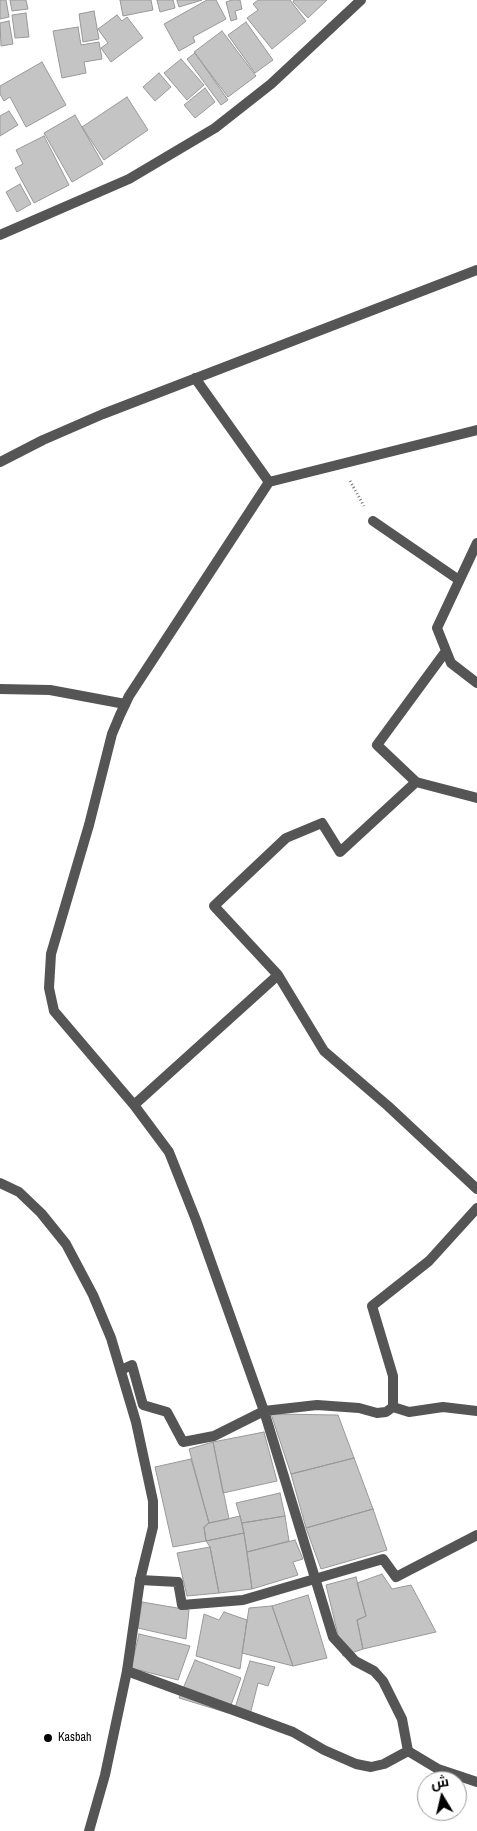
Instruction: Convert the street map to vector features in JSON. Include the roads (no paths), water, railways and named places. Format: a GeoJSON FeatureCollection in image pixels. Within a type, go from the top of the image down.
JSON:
{"type":"FeatureCollection","features":[{"type":"Feature","properties":{"kind":"street"},"geometry":{"type":"LineString","coordinates":[[0,235],[129,179],[215,128],[271,84],[361,0]]}},
{"type":"Feature","properties":{"kind":"street"},"geometry":{"type":"LineString","coordinates":[[0,462],[74,426],[477,270]]}},
{"type":"Feature","properties":{"kind":"street"},"geometry":{"type":"LineString","coordinates":[[195,378],[269,482]]}},
{"type":"Feature","properties":{"kind":"street"},"geometry":{"type":"LineString","coordinates":[[477,430],[269,482],[125,704],[112,734],[89,826],[51,954],[49,988],[54,1011],[134,1105],[169,1152],[264,1411],[333,1636],[355,1660],[374,1671],[383,1681],[402,1719],[408,1751],[438,1769],[477,1782]]}},
{"type":"Feature","properties":{"kind":"street"},"geometry":{"type":"LineString","coordinates":[[373,521],[459,580]]}},
{"type":"Feature","properties":{"kind":"street"},"geometry":{"type":"LineString","coordinates":[[477,543],[437,628],[451,662],[477,684]]}},
{"type":"Feature","properties":{"kind":"street"},"geometry":{"type":"LineString","coordinates":[[446,651],[377,745],[416,782],[477,798]]}},
{"type":"Feature","properties":{"kind":"street"},"geometry":{"type":"LineString","coordinates":[[0,689],[50,690],[125,704]]}},
{"type":"Feature","properties":{"kind":"street"},"geometry":{"type":"LineString","coordinates":[[416,782],[340,852],[322,823],[286,838],[214,906],[278,975],[324,1051],[476,1186]]}},
{"type":"Feature","properties":{"kind":"street"},"geometry":{"type":"LineString","coordinates":[[134,1105],[278,975]]}},
{"type":"Feature","properties":{"kind":"street"},"geometry":{"type":"LineString","coordinates":[[0,1183],[19,1192],[41,1213],[66,1244],[100,1312],[111,1338],[136,1422],[153,1501],[153,1527],[140,1580],[127,1671],[105,1775],[89,1831]]}},
{"type":"Feature","properties":{"kind":"street"},"geometry":{"type":"LineString","coordinates":[[393,1407],[392,1376],[372,1306],[429,1261],[477,1208]]}},
{"type":"Feature","properties":{"kind":"street"},"geometry":{"type":"LineString","coordinates":[[121,1370],[132,1365],[143,1405],[167,1412],[183,1442],[214,1436],[264,1411],[317,1405],[359,1408],[378,1413],[386,1412],[393,1407]]}},
{"type":"Feature","properties":{"kind":"street"},"geometry":{"type":"LineString","coordinates":[[393,1407],[409,1412],[443,1407],[477,1411]]}},
{"type":"Feature","properties":{"kind":"street"},"geometry":{"type":"LineString","coordinates":[[140,1580],[178,1582],[182,1605],[243,1600],[383,1559],[396,1577],[477,1536]]}},
{"type":"Feature","properties":{"kind":"street"},"geometry":{"type":"LineString","coordinates":[[127,1671],[293,1732],[324,1750],[356,1764],[371,1767],[384,1764],[408,1751]]}},
{"type":"Feature","properties":{"kind":"place","name":"Kasbah"},"geometry":{"type":"Point","coordinates":[48,1738]}}]}
